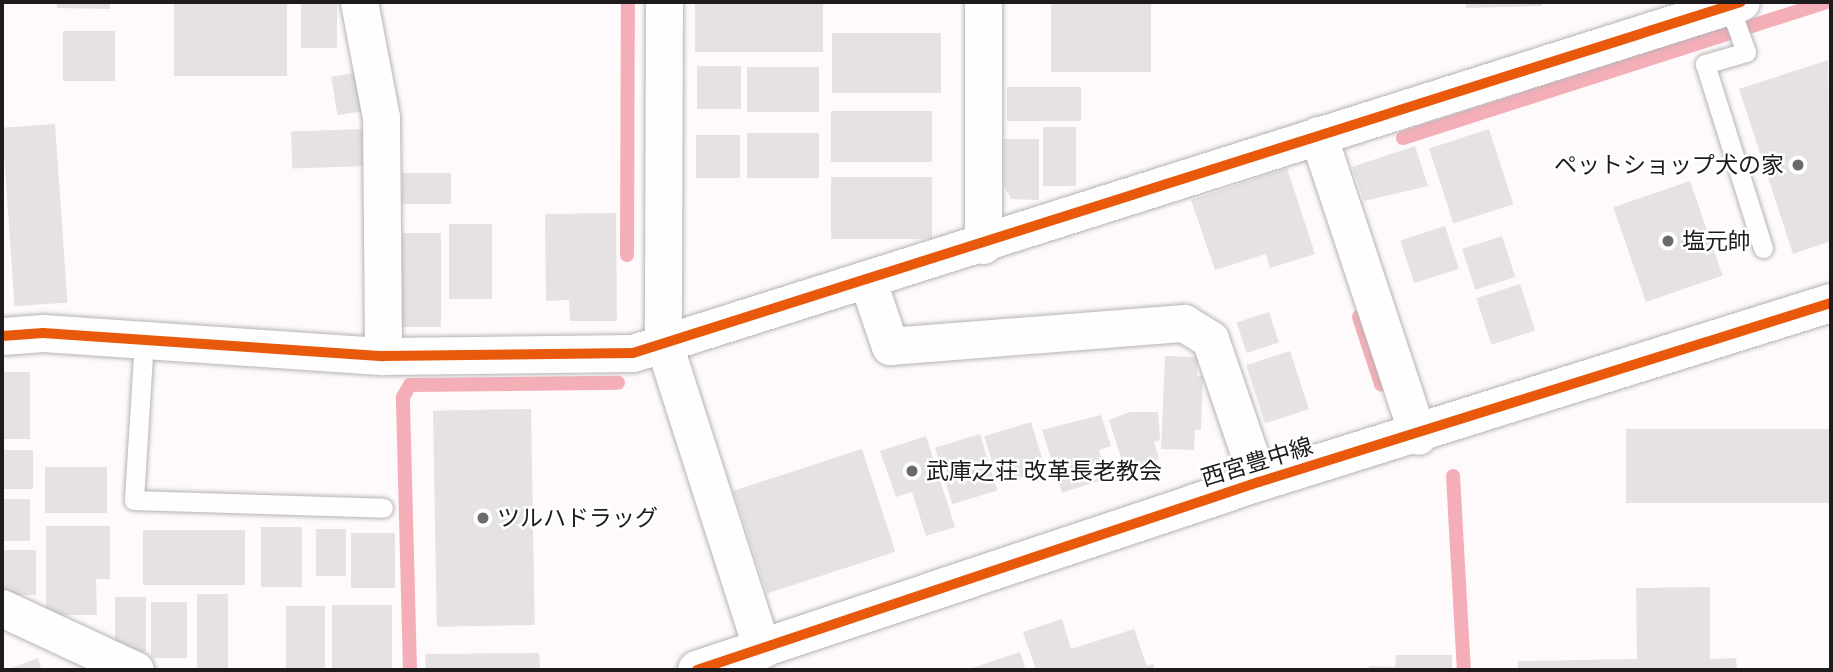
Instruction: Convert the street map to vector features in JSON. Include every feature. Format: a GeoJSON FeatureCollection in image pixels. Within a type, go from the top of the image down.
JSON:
{"type":"FeatureCollection","features":[{"type":"Feature","properties":{"kind":"main road","name":"西宮豊中線"},"geometry":{"type":"LineString","coordinates":[[697,670],[1259,482],[1418,436],[1831,303]]}},
{"type":"Feature","properties":{"kind":"street"},"geometry":{"type":"LineString","coordinates":[[359,2],[380,117],[383,356]]}},
{"type":"Feature","properties":{"kind":"street"},"geometry":{"type":"LineString","coordinates":[[664,2],[663,341],[762,650]]}},
{"type":"Feature","properties":{"kind":"street"},"geometry":{"type":"LineString","coordinates":[[983,2],[983,245]]}},
{"type":"Feature","properties":{"kind":"street"},"geometry":{"type":"LineString","coordinates":[[2,336],[43,333],[383,356],[633,353],[663,341],[983,245],[1318,135],[1725,14]]}},
{"type":"Feature","properties":{"kind":"street"},"geometry":{"type":"LineString","coordinates":[[1318,135],[1418,436]]}},
{"type":"Feature","properties":{"kind":"street"},"geometry":{"type":"LineString","coordinates":[[867,279],[890,346],[1184,323],[1210,340],[1259,482]]}},
{"type":"Feature","properties":{"kind":"street"},"geometry":{"type":"LineString","coordinates":[[2,608],[135,670]]}},
{"type":"Feature","properties":{"kind":"lane"},"geometry":{"type":"LineString","coordinates":[[1725,14],[1746,52],[1705,64],[1763,248]]}},
{"type":"Feature","properties":{"kind":"lane"},"geometry":{"type":"LineString","coordinates":[[144,340],[134,500],[383,508]]}},
{"type":"Feature","properties":{"kind":"building"},"geometry":{"type":"Polygon","coordinates":[[[57,2],[110,2],[110,9],[57,8],[57,2]]]}},
{"type":"Feature","properties":{"kind":"building"},"geometry":{"type":"Polygon","coordinates":[[[174,2],[287,2],[287,76],[174,76],[174,2]]]}},
{"type":"Feature","properties":{"kind":"building"},"geometry":{"type":"Polygon","coordinates":[[[301,2],[337,2],[337,48],[301,48],[301,2]]]}},
{"type":"Feature","properties":{"kind":"building"},"geometry":{"type":"Polygon","coordinates":[[[695,2],[823,2],[823,52],[695,52],[695,2]]]}},
{"type":"Feature","properties":{"kind":"building"},"geometry":{"type":"Polygon","coordinates":[[[1051,2],[1151,2],[1151,72],[1051,72],[1051,2]]]}},
{"type":"Feature","properties":{"kind":"building"},"geometry":{"type":"Polygon","coordinates":[[[1466,2],[1542,2],[1542,6],[1466,8],[1466,2]]]}},
{"type":"Feature","properties":{"kind":"building"},"geometry":{"type":"Polygon","coordinates":[[[63,31],[115,31],[115,81],[63,81],[63,31]]]}},
{"type":"Feature","properties":{"kind":"building"},"geometry":{"type":"Polygon","coordinates":[[[832,33],[941,33],[941,93],[832,93],[832,33]]]}},
{"type":"Feature","properties":{"kind":"building","name":"ペットショップ犬の家"},"geometry":{"type":"Polygon","coordinates":[[[1828,60],[1831,241],[1793,254],[1739,89],[1828,60]]]}},
{"type":"Feature","properties":{"kind":"building"},"geometry":{"type":"Polygon","coordinates":[[[697,66],[741,66],[741,109],[697,109],[697,66]]]}},
{"type":"Feature","properties":{"kind":"building"},"geometry":{"type":"Polygon","coordinates":[[[747,67],[819,67],[819,112],[747,112],[747,67]]]}},
{"type":"Feature","properties":{"kind":"building"},"geometry":{"type":"Polygon","coordinates":[[[355,73],[361,112],[337,115],[331,77],[355,73]]]}},
{"type":"Feature","properties":{"kind":"building"},"geometry":{"type":"Polygon","coordinates":[[[1007,87],[1081,87],[1081,121],[1007,121],[1007,87]]]}},
{"type":"Feature","properties":{"kind":"building"},"geometry":{"type":"Polygon","coordinates":[[[831,111],[932,111],[932,162],[831,162],[831,111]]]}},
{"type":"Feature","properties":{"kind":"building"},"geometry":{"type":"Polygon","coordinates":[[[55,124],[67,303],[15,306],[2,128],[55,124]]]}},
{"type":"Feature","properties":{"kind":"building"},"geometry":{"type":"Polygon","coordinates":[[[1043,127],[1076,127],[1076,186],[1043,186],[1043,127]]]}},
{"type":"Feature","properties":{"kind":"building"},"geometry":{"type":"Polygon","coordinates":[[[364,129],[365,166],[292,169],[291,132],[364,129]]]}},
{"type":"Feature","properties":{"kind":"building"},"geometry":{"type":"Polygon","coordinates":[[[1489,129],[1513,204],[1453,224],[1429,148],[1489,129]]]}},
{"type":"Feature","properties":{"kind":"building"},"geometry":{"type":"Polygon","coordinates":[[[747,133],[819,133],[819,178],[747,178],[747,133]]]}},
{"type":"Feature","properties":{"kind":"building"},"geometry":{"type":"Polygon","coordinates":[[[696,135],[740,135],[740,178],[696,178],[696,135]]]}},
{"type":"Feature","properties":{"kind":"building"},"geometry":{"type":"Polygon","coordinates":[[[1004,139],[1039,139],[1039,200],[1011,199],[1004,186],[1004,139]]]}},
{"type":"Feature","properties":{"kind":"building"},"geometry":{"type":"Polygon","coordinates":[[[1415,146],[1428,186],[1364,201],[1352,167],[1415,146]]]}},
{"type":"Feature","properties":{"kind":"building"},"geometry":{"type":"Polygon","coordinates":[[[1287,168],[1315,254],[1270,268],[1266,254],[1215,270],[1191,200],[1287,168]]]}},
{"type":"Feature","properties":{"kind":"building"},"geometry":{"type":"Polygon","coordinates":[[[402,173],[451,173],[451,204],[402,204],[402,173]]]}},
{"type":"Feature","properties":{"kind":"building"},"geometry":{"type":"Polygon","coordinates":[[[831,177],[932,177],[932,239],[831,239],[831,177]]]}},
{"type":"Feature","properties":{"kind":"building","name":"塩元帥"},"geometry":{"type":"Polygon","coordinates":[[[1690,181],[1723,276],[1646,302],[1613,207],[1690,181]]]}},
{"type":"Feature","properties":{"kind":"building"},"geometry":{"type":"Polygon","coordinates":[[[616,213],[617,321],[570,321],[569,300],[546,301],[545,214],[616,213]]]}},
{"type":"Feature","properties":{"kind":"building"},"geometry":{"type":"Polygon","coordinates":[[[449,224],[492,224],[492,299],[449,299],[449,224]]]}},
{"type":"Feature","properties":{"kind":"building"},"geometry":{"type":"Polygon","coordinates":[[[1445,226],[1459,269],[1414,283],[1400,241],[1445,226]]]}},
{"type":"Feature","properties":{"kind":"building"},"geometry":{"type":"Polygon","coordinates":[[[402,233],[441,233],[441,327],[402,327],[402,233]]]}},
{"type":"Feature","properties":{"kind":"building"},"geometry":{"type":"Polygon","coordinates":[[[1502,236],[1515,277],[1475,290],[1462,249],[1502,236]]]}},
{"type":"Feature","properties":{"kind":"building"},"geometry":{"type":"Polygon","coordinates":[[[1520,284],[1535,331],[1491,345],[1476,298],[1520,284]]]}},
{"type":"Feature","properties":{"kind":"building"},"geometry":{"type":"Polygon","coordinates":[[[1269,312],[1279,342],[1247,353],[1237,323],[1269,312]]]}},
{"type":"Feature","properties":{"kind":"building"},"geometry":{"type":"Polygon","coordinates":[[[1290,351],[1309,409],[1265,423],[1246,365],[1290,351]]]}},
{"type":"Feature","properties":{"kind":"building"},"geometry":{"type":"Polygon","coordinates":[[[1165,356],[1198,357],[1197,376],[1203,376],[1201,430],[1195,430],[1194,450],[1161,449],[1165,356]]]}},
{"type":"Feature","properties":{"kind":"building"},"geometry":{"type":"Polygon","coordinates":[[[2,372],[30,372],[30,439],[2,439],[2,372]]]}},
{"type":"Feature","properties":{"kind":"building","name":"ツルハドラッグ"},"geometry":{"type":"Polygon","coordinates":[[[531,409],[535,625],[437,627],[433,411],[531,409]]]}},
{"type":"Feature","properties":{"kind":"building"},"geometry":{"type":"Polygon","coordinates":[[[1130,412],[1158,412],[1160,440],[1154,442],[1159,459],[1125,470],[1109,420],[1130,412]]]}},
{"type":"Feature","properties":{"kind":"building"},"geometry":{"type":"Polygon","coordinates":[[[1101,415],[1111,446],[1099,450],[1108,478],[1062,493],[1042,430],[1101,415]]]}},
{"type":"Feature","properties":{"kind":"building"},"geometry":{"type":"Polygon","coordinates":[[[1031,422],[1046,470],[999,484],[984,436],[1031,422]]]}},
{"type":"Feature","properties":{"kind":"building"},"geometry":{"type":"Polygon","coordinates":[[[1626,429],[1831,429],[1831,503],[1626,503],[1626,429]]]}},
{"type":"Feature","properties":{"kind":"building"},"geometry":{"type":"Polygon","coordinates":[[[980,434],[997,490],[952,504],[935,448],[980,434]]]}},
{"type":"Feature","properties":{"kind":"building","name":"武庫之荘 改革長老教会"},"geometry":{"type":"Polygon","coordinates":[[[926,436],[955,527],[926,536],[912,492],[896,497],[880,451],[926,436]]]}},
{"type":"Feature","properties":{"kind":"building"},"geometry":{"type":"Polygon","coordinates":[[[862,449],[895,552],[767,593],[734,491],[862,449]]]}},
{"type":"Feature","properties":{"kind":"building"},"geometry":{"type":"Polygon","coordinates":[[[2,450],[33,450],[33,489],[2,489],[2,450]]]}},
{"type":"Feature","properties":{"kind":"building"},"geometry":{"type":"Polygon","coordinates":[[[45,467],[107,467],[107,513],[45,513],[45,467]]]}},
{"type":"Feature","properties":{"kind":"building"},"geometry":{"type":"Polygon","coordinates":[[[2,499],[30,499],[30,541],[2,541],[2,499]]]}},
{"type":"Feature","properties":{"kind":"building"},"geometry":{"type":"Polygon","coordinates":[[[46,526],[110,526],[110,579],[96,579],[97,615],[46,615],[46,526]]]}},
{"type":"Feature","properties":{"kind":"building"},"geometry":{"type":"Polygon","coordinates":[[[261,527],[302,527],[302,587],[261,587],[261,527]]]}},
{"type":"Feature","properties":{"kind":"building"},"geometry":{"type":"Polygon","coordinates":[[[316,529],[346,529],[346,576],[316,576],[316,529]]]}},
{"type":"Feature","properties":{"kind":"building"},"geometry":{"type":"Polygon","coordinates":[[[143,530],[245,530],[245,585],[143,585],[143,530]]]}},
{"type":"Feature","properties":{"kind":"building"},"geometry":{"type":"Polygon","coordinates":[[[351,533],[395,533],[395,588],[351,588],[351,533]]]}},
{"type":"Feature","properties":{"kind":"building"},"geometry":{"type":"Polygon","coordinates":[[[2,550],[36,550],[36,595],[2,595],[2,550]]]}},
{"type":"Feature","properties":{"kind":"building"},"geometry":{"type":"Polygon","coordinates":[[[1710,587],[1710,659],[1736,658],[1737,670],[1518,670],[1518,661],[1637,659],[1636,588],[1710,587]]]}},
{"type":"Feature","properties":{"kind":"building"},"geometry":{"type":"Polygon","coordinates":[[[197,594],[228,594],[228,670],[197,670],[197,594]]]}},
{"type":"Feature","properties":{"kind":"building"},"geometry":{"type":"Polygon","coordinates":[[[115,597],[146,597],[146,652],[115,652],[115,597]]]}},
{"type":"Feature","properties":{"kind":"building"},"geometry":{"type":"Polygon","coordinates":[[[151,602],[187,602],[187,658],[151,658],[151,602]]]}},
{"type":"Feature","properties":{"kind":"building"},"geometry":{"type":"Polygon","coordinates":[[[332,605],[392,605],[392,670],[332,670],[332,605]]]}},
{"type":"Feature","properties":{"kind":"building"},"geometry":{"type":"Polygon","coordinates":[[[286,606],[325,606],[325,670],[286,670],[286,606]]]}},
{"type":"Feature","properties":{"kind":"building"},"geometry":{"type":"Polygon","coordinates":[[[1062,619],[1071,649],[1134,629],[1147,666],[1153,664],[1155,670],[1036,670],[1023,632],[1062,619]]]}},
{"type":"Feature","properties":{"kind":"building"},"geometry":{"type":"Polygon","coordinates":[[[1020,652],[1026,670],[966,670],[1020,652]]]}},
{"type":"Feature","properties":{"kind":"building"},"geometry":{"type":"Polygon","coordinates":[[[539,653],[540,667],[527,670],[426,670],[425,654],[539,653]]]}},
{"type":"Feature","properties":{"kind":"building"},"geometry":{"type":"Polygon","coordinates":[[[1396,655],[1452,655],[1452,670],[1369,670],[1369,666],[1395,667],[1396,655]]]}},
{"type":"Feature","properties":{"kind":"building"},"geometry":{"type":"Polygon","coordinates":[[[38,658],[42,670],[6,670],[38,658]]]}},
{"type":"Feature","properties":{"kind":"waterway"},"geometry":{"type":"LineString","coordinates":[[627,255],[628,2]]}},
{"type":"Feature","properties":{"kind":"waterway"},"geometry":{"type":"LineString","coordinates":[[1403,138],[1826,2]]}},
{"type":"Feature","properties":{"kind":"waterway"},"geometry":{"type":"LineString","coordinates":[[1359,317],[1381,384]]}},
{"type":"Feature","properties":{"kind":"waterway"},"geometry":{"type":"LineString","coordinates":[[410,670],[403,397],[410,385],[618,383]]}},
{"type":"Feature","properties":{"kind":"waterway"},"geometry":{"type":"LineString","coordinates":[[1453,476],[1464,670]]}},
{"type":"Feature","properties":{"kind":"cycle path"},"geometry":{"type":"LineString","coordinates":[[2,336],[43,333],[383,356],[633,353],[1741,2]]}},
{"type":"Feature","properties":{"kind":"cycle path"},"geometry":{"type":"LineString","coordinates":[[697,670],[1259,482],[1831,303]]}},
{"type":"Feature","properties":{"kind":"place","name":"ペットショップ犬の家"},"geometry":{"type":"Point","coordinates":[1798,165]}},
{"type":"Feature","properties":{"kind":"place","name":"塩元帥"},"geometry":{"type":"Point","coordinates":[1668,241]}},
{"type":"Feature","properties":{"kind":"place","name":"武庫之荘 改革長老教会"},"geometry":{"type":"Point","coordinates":[912,471]}},
{"type":"Feature","properties":{"kind":"place","name":"ツルハドラッグ"},"geometry":{"type":"Point","coordinates":[483,518]}}]}
